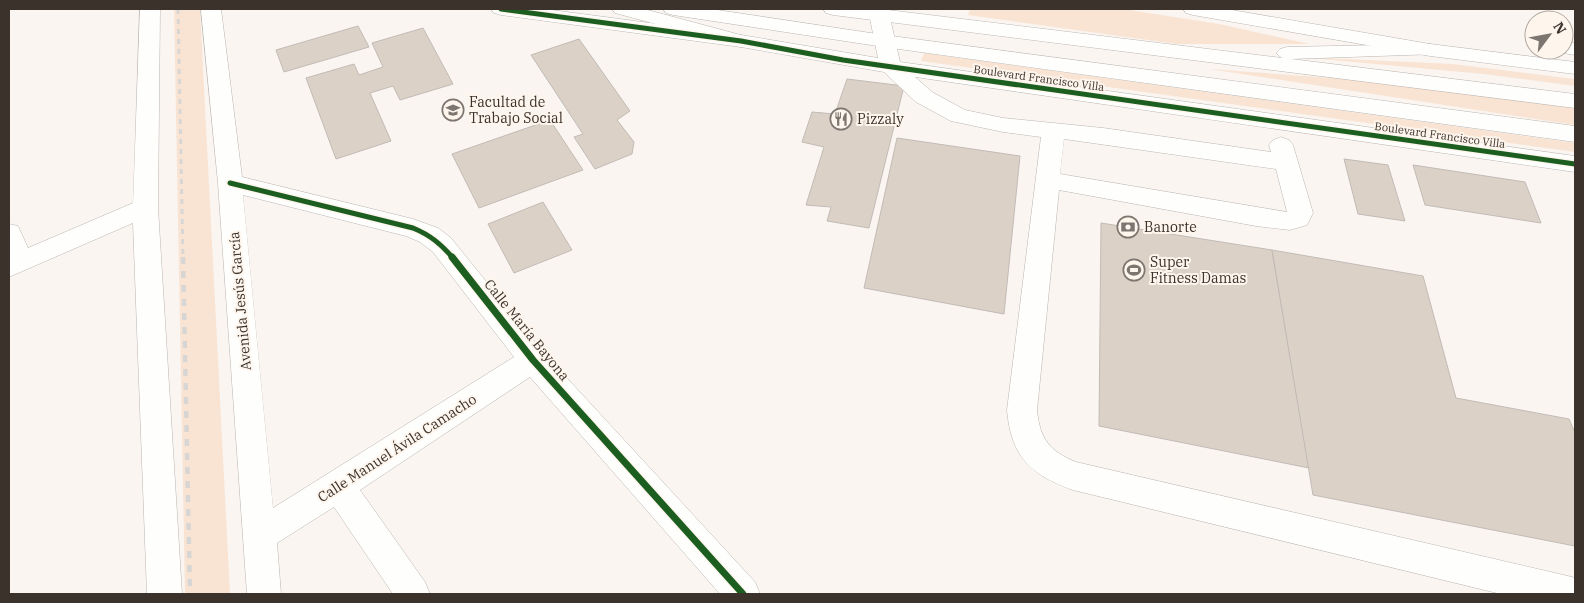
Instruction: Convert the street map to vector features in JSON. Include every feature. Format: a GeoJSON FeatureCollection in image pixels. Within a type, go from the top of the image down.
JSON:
{"type":"FeatureCollection","features":[{"type":"Feature","properties":{"kind":"street"},"geometry":{"type":"LineString","coordinates":[[150,9],[145,208],[163,593]]}},
{"type":"Feature","properties":{"kind":"street","name":"Avenida Jesús García"},"geometry":{"type":"LineString","coordinates":[[211,9],[230,183],[264,594]]}},
{"type":"Feature","properties":{"kind":"street","name":"Boulevard Francisco Villa"},"geometry":{"type":"LineString","coordinates":[[500,9],[741,42],[890,66],[1575,164]]}},
{"type":"Feature","properties":{"kind":"street"},"geometry":{"type":"LineString","coordinates":[[622,9],[741,42]]}},
{"type":"Feature","properties":{"kind":"street","name":"Boulevard Francisco Villa"},"geometry":{"type":"LineString","coordinates":[[673,9],[884,41],[1575,134]]}},
{"type":"Feature","properties":{"kind":"street"},"geometry":{"type":"LineString","coordinates":[[833,9],[879,12],[1232,59],[1575,101]]}},
{"type":"Feature","properties":{"kind":"street"},"geometry":{"type":"LineString","coordinates":[[1194,9],[1415,30],[1524,43]]}},
{"type":"Feature","properties":{"kind":"street"},"geometry":{"type":"LineString","coordinates":[[879,12],[890,66],[924,97],[959,116],[1003,125],[1103,136],[1285,162]]}},
{"type":"Feature","properties":{"kind":"street"},"geometry":{"type":"LineString","coordinates":[[1228,13],[1430,50],[1575,68]]}},
{"type":"Feature","properties":{"kind":"street"},"geometry":{"type":"LineString","coordinates":[[1232,59],[1326,51],[1430,50]]}},
{"type":"Feature","properties":{"kind":"street"},"geometry":{"type":"LineString","coordinates":[[1103,136],[1104,97]]}},
{"type":"Feature","properties":{"kind":"street"},"geometry":{"type":"LineString","coordinates":[[1048,180],[1290,221],[1298,219],[1300,213],[1275,122]]}},
{"type":"Feature","properties":{"kind":"street"},"geometry":{"type":"LineString","coordinates":[[1053,131],[1022,410],[1023,430],[1029,446],[1041,459],[1055,469],[1073,476],[1572,594]]}},
{"type":"Feature","properties":{"kind":"street","name":"Calle María Bayona"},"geometry":{"type":"LineString","coordinates":[[230,183],[390,222],[429,235],[442,245],[534,360],[743,594]]}},
{"type":"Feature","properties":{"kind":"street"},"geometry":{"type":"LineString","coordinates":[[9,232],[14,265],[145,208]]}},
{"type":"Feature","properties":{"kind":"street","name":"Calle Manuel Ávila Camacho"},"geometry":{"type":"LineString","coordinates":[[260,535],[534,360]]}},
{"type":"Feature","properties":{"kind":"street"},"geometry":{"type":"LineString","coordinates":[[339,486],[413,594]]}},
{"type":"Feature","properties":{"kind":"shaded area"},"geometry":{"type":"Polygon","coordinates":[[[174,9],[200,9],[230,594],[185,594],[174,9]]]}},
{"type":"Feature","properties":{"kind":"shaded area"},"geometry":{"type":"Polygon","coordinates":[[[970,9],[1123,9],[1219,24],[1310,44],[1177,44],[968,15],[970,9]]]}},
{"type":"Feature","properties":{"kind":"shaded area"},"geometry":{"type":"Polygon","coordinates":[[[924,53],[1575,143],[1575,152],[921,61],[924,53]]]}},
{"type":"Feature","properties":{"kind":"shaded area"},"geometry":{"type":"Polygon","coordinates":[[[1300,57],[1453,64],[1575,79],[1575,86],[1483,74],[1300,57]]]}},
{"type":"Feature","properties":{"kind":"shaded area"},"geometry":{"type":"Polygon","coordinates":[[[1209,69],[1432,85],[1575,104],[1575,125],[1209,69]]]}},
{"type":"Feature","properties":{"kind":"building"},"geometry":{"type":"Polygon","coordinates":[[[358,26],[369,47],[284,72],[276,50],[358,26]]]}},
{"type":"Feature","properties":{"kind":"building"},"geometry":{"type":"Polygon","coordinates":[[[423,28],[453,84],[400,100],[393,86],[370,93],[391,141],[336,159],[306,78],[354,64],[359,75],[383,67],[372,43],[423,28]]]}},
{"type":"Feature","properties":{"kind":"building"},"geometry":{"type":"Polygon","coordinates":[[[579,39],[630,111],[617,120],[634,142],[632,154],[595,169],[574,137],[583,134],[531,55],[579,39]]]}},
{"type":"Feature","properties":{"kind":"building"},"geometry":{"type":"Polygon","coordinates":[[[847,79],[904,86],[869,228],[827,221],[831,207],[806,205],[824,147],[802,142],[812,112],[835,114],[847,79]]]}},
{"type":"Feature","properties":{"kind":"building"},"geometry":{"type":"Polygon","coordinates":[[[550,120],[583,170],[479,208],[452,154],[550,120]]]}},
{"type":"Feature","properties":{"kind":"building"},"geometry":{"type":"Polygon","coordinates":[[[897,138],[1020,156],[1004,314],[864,288],[897,138]]]}},
{"type":"Feature","properties":{"kind":"building"},"geometry":{"type":"Polygon","coordinates":[[[1344,159],[1388,165],[1405,221],[1358,214],[1344,159]]]}},
{"type":"Feature","properties":{"kind":"building"},"geometry":{"type":"Polygon","coordinates":[[[1413,165],[1525,182],[1541,223],[1425,205],[1413,165]]]}},
{"type":"Feature","properties":{"kind":"building"},"geometry":{"type":"Polygon","coordinates":[[[543,202],[572,250],[514,273],[488,224],[543,202]]]}},
{"type":"Feature","properties":{"kind":"building"},"geometry":{"type":"Polygon","coordinates":[[[1101,223],[1272,250],[1309,468],[1099,426],[1101,223]]]}},
{"type":"Feature","properties":{"kind":"building"},"geometry":{"type":"Polygon","coordinates":[[[1272,250],[1423,276],[1456,398],[1569,419],[1575,433],[1575,546],[1313,495],[1272,250]]]}},
{"type":"Feature","properties":{"kind":"railway"},"geometry":{"type":"LineString","coordinates":[[178,9],[183,258]]}},
{"type":"Feature","properties":{"kind":"railway"},"geometry":{"type":"LineString","coordinates":[[183,257],[190,594]]}},
{"type":"Feature","properties":{"kind":"cycle path"},"geometry":{"type":"LineString","coordinates":[[501,9],[741,41],[843,60],[1575,164]]}},
{"type":"Feature","properties":{"kind":"cycle path"},"geometry":{"type":"LineString","coordinates":[[230,183],[413,228],[429,235],[442,245],[533,360],[743,594]]}},
{"type":"Feature","properties":{"kind":"place","name":"Facultad de Trabajo Social"},"geometry":{"type":"Point","coordinates":[453,110]}},
{"type":"Feature","properties":{"kind":"place","name":"Pizzaly"},"geometry":{"type":"Point","coordinates":[841,119]}},
{"type":"Feature","properties":{"kind":"place","name":"Banorte"},"geometry":{"type":"Point","coordinates":[1128,227]}},
{"type":"Feature","properties":{"kind":"place","name":"Super Fitness Damas"},"geometry":{"type":"Point","coordinates":[1134,270]}}]}
